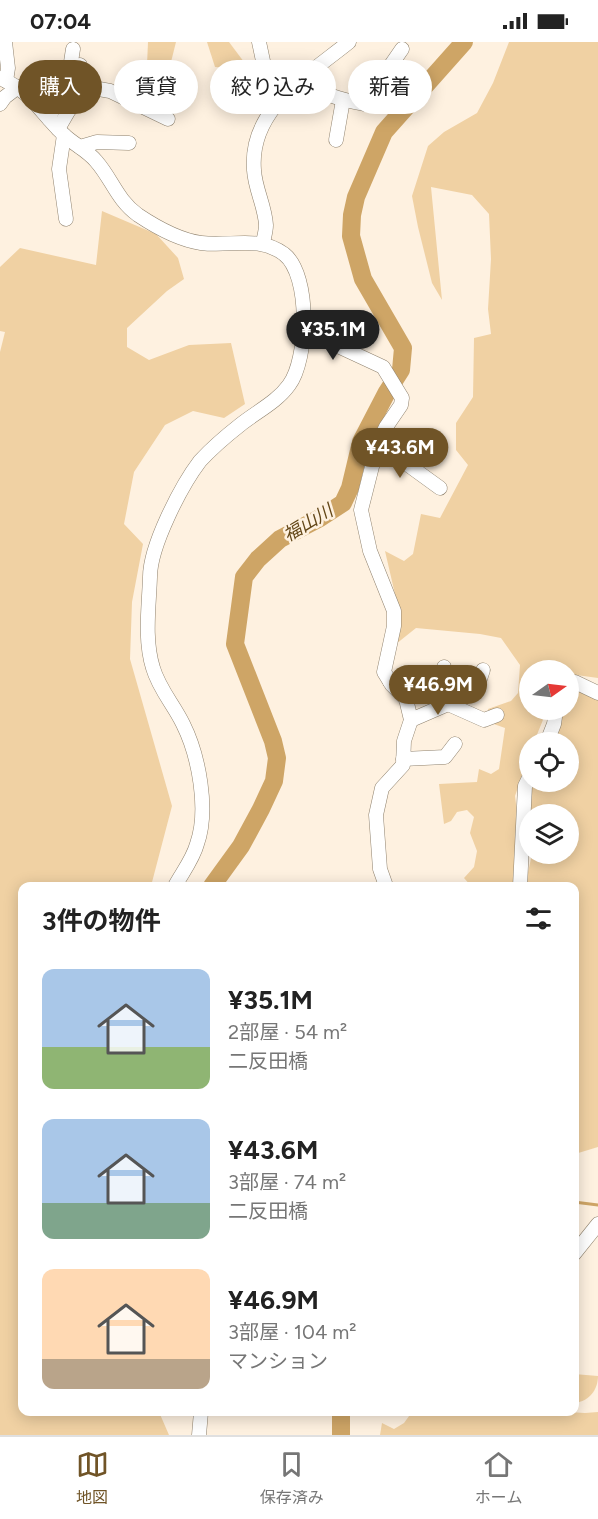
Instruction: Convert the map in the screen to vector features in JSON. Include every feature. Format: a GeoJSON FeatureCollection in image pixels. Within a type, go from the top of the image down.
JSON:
{"type":"FeatureCollection","features":[{"type":"Feature","properties":{"kind":"street"},"geometry":{"type":"LineString","coordinates":[[0,104],[5,97],[8,82],[5,42]]}},
{"type":"Feature","properties":{"kind":"street"},"geometry":{"type":"LineString","coordinates":[[259,42],[263,60]]}},
{"type":"Feature","properties":{"kind":"street"},"geometry":{"type":"LineString","coordinates":[[327,60],[349,42]]}},
{"type":"Feature","properties":{"kind":"street"},"geometry":{"type":"LineString","coordinates":[[66,219],[59,169],[57,128],[73,49]]}},
{"type":"Feature","properties":{"kind":"street"},"geometry":{"type":"LineString","coordinates":[[336,97],[364,104],[402,49]]}},
{"type":"Feature","properties":{"kind":"street"},"geometry":{"type":"LineString","coordinates":[[8,82],[31,96],[57,128],[96,160],[125,204],[149,222],[168,232],[202,243],[262,243],[274,248],[287,257],[297,272],[303,292],[304,321],[300,360],[295,376],[280,396],[240,425],[201,461],[191,474],[157,543],[150,570],[149,650],[153,669],[183,723],[196,760],[200,785],[201,807],[197,845],[177,882]]}},
{"type":"Feature","properties":{"kind":"street"},"geometry":{"type":"LineString","coordinates":[[102,90],[110,91],[168,119]]}},
{"type":"Feature","properties":{"kind":"street"},"geometry":{"type":"LineString","coordinates":[[336,140],[343,100]]}},
{"type":"Feature","properties":{"kind":"street"},"geometry":{"type":"LineString","coordinates":[[57,128],[66,114]]}},
{"type":"Feature","properties":{"kind":"street"},"geometry":{"type":"LineString","coordinates":[[262,243],[266,226],[255,185],[254,151],[258,134],[268,114]]}},
{"type":"Feature","properties":{"kind":"street"},"geometry":{"type":"LineString","coordinates":[[80,147],[97,142],[129,143]]}},
{"type":"Feature","properties":{"kind":"street"},"geometry":{"type":"LineString","coordinates":[[304,321],[327,341],[383,367],[402,398],[401,405],[378,443],[361,510],[369,550],[394,611],[394,626],[384,672],[406,699],[411,720],[404,741],[402,765],[382,788],[376,815],[380,869],[385,882]]}},
{"type":"Feature","properties":{"kind":"street"},"geometry":{"type":"LineString","coordinates":[[378,443],[440,488]]}},
{"type":"Feature","properties":{"kind":"street"},"geometry":{"type":"LineString","coordinates":[[444,667],[450,694],[448,704]]}},
{"type":"Feature","properties":{"kind":"street"},"geometry":{"type":"LineString","coordinates":[[411,720],[448,704],[480,679],[483,670]]}},
{"type":"Feature","properties":{"kind":"street"},"geometry":{"type":"LineString","coordinates":[[390,682],[423,674]]}},
{"type":"Feature","properties":{"kind":"street"},"geometry":{"type":"LineString","coordinates":[[579,684],[598,693]]}},
{"type":"Feature","properties":{"kind":"street"},"geometry":{"type":"LineString","coordinates":[[448,704],[484,720],[497,715]]}},
{"type":"Feature","properties":{"kind":"street"},"geometry":{"type":"LineString","coordinates":[[403,759],[445,757],[455,744]]}},
{"type":"Feature","properties":{"kind":"street"},"geometry":{"type":"LineString","coordinates":[[520,882],[525,792]]}},
{"type":"Feature","properties":{"kind":"street"},"geometry":{"type":"LineString","coordinates":[[579,1248],[598,1224]]}},
{"type":"Feature","properties":{"kind":"street"},"geometry":{"type":"LineString","coordinates":[[199,1435],[201,1416]]}},
{"type":"Feature","properties":{"kind":"shaded area"},"geometry":{"type":"Polygon","coordinates":[[[148,42],[176,42],[172,60],[147,60],[148,42]]]}},
{"type":"Feature","properties":{"kind":"shaded area"},"geometry":{"type":"Polygon","coordinates":[[[207,42],[229,42],[242,60],[213,60],[207,42]]]}},
{"type":"Feature","properties":{"kind":"shaded area"},"geometry":{"type":"Polygon","coordinates":[[[509,42],[598,42],[598,678],[579,675],[579,660],[519,660],[519,664],[501,638],[480,634],[416,628],[391,648],[401,620],[385,551],[404,561],[413,554],[421,514],[440,518],[468,465],[456,450],[456,423],[473,397],[474,338],[491,334],[488,309],[491,259],[489,214],[472,195],[431,187],[442,300],[432,283],[412,196],[428,146],[444,132],[477,113],[493,83],[509,42]]]}},
{"type":"Feature","properties":{"kind":"shaded area"},"geometry":{"type":"Polygon","coordinates":[[[102,211],[156,234],[178,258],[184,279],[167,291],[127,328],[127,347],[149,360],[189,345],[231,343],[245,404],[224,418],[193,411],[165,425],[134,472],[124,524],[143,544],[132,602],[130,659],[172,806],[152,882],[18,882],[18,1416],[161,1416],[169,1435],[0,1435],[0,352],[5,332],[0,331],[0,267],[20,248],[96,265],[102,211]]]}},
{"type":"Feature","properties":{"kind":"shaded area"},"geometry":{"type":"Polygon","coordinates":[[[519,679],[519,720],[543,720],[538,732],[519,732],[519,784],[515,796],[519,871],[515,882],[468,882],[464,878],[474,867],[477,851],[470,833],[474,817],[467,810],[457,812],[451,821],[444,824],[439,784],[477,782],[479,769],[491,774],[499,769],[505,728],[491,723],[488,709],[511,701],[518,693],[519,679]]]}},
{"type":"Feature","properties":{"kind":"shaded area"},"geometry":{"type":"Polygon","coordinates":[[[579,687],[598,688],[598,1147],[579,1153],[579,882],[526,882],[530,864],[579,864],[579,804],[528,804],[530,792],[579,792],[579,732],[556,732],[558,720],[579,720],[579,687]]]}},
{"type":"Feature","properties":{"kind":"shaded area"},"geometry":{"type":"Polygon","coordinates":[[[579,1374],[598,1376],[592,1394],[579,1402],[579,1374]]]}},
{"type":"Feature","properties":{"kind":"shaded area"},"geometry":{"type":"Polygon","coordinates":[[[598,1412],[598,1435],[380,1435],[382,1423],[394,1429],[404,1423],[409,1416],[579,1416],[579,1413],[598,1412]]]}},
{"type":"Feature","properties":{"kind":"waterway","name":"福山川"},"geometry":{"type":"LineString","coordinates":[[215,882],[241,846],[261,809],[274,781],[277,758],[273,741],[235,644],[244,577],[258,559],[280,539],[343,503],[350,488],[361,442],[401,370],[403,348],[363,279],[351,236],[356,197],[384,132],[464,42]]}},
{"type":"Feature","properties":{"kind":"waterway"},"geometry":{"type":"LineString","coordinates":[[579,1203],[598,1205]]}},
{"type":"Feature","properties":{"kind":"waterway","name":"福山川"},"geometry":{"type":"LineString","coordinates":[[341,1416],[341,1435]]}}]}
